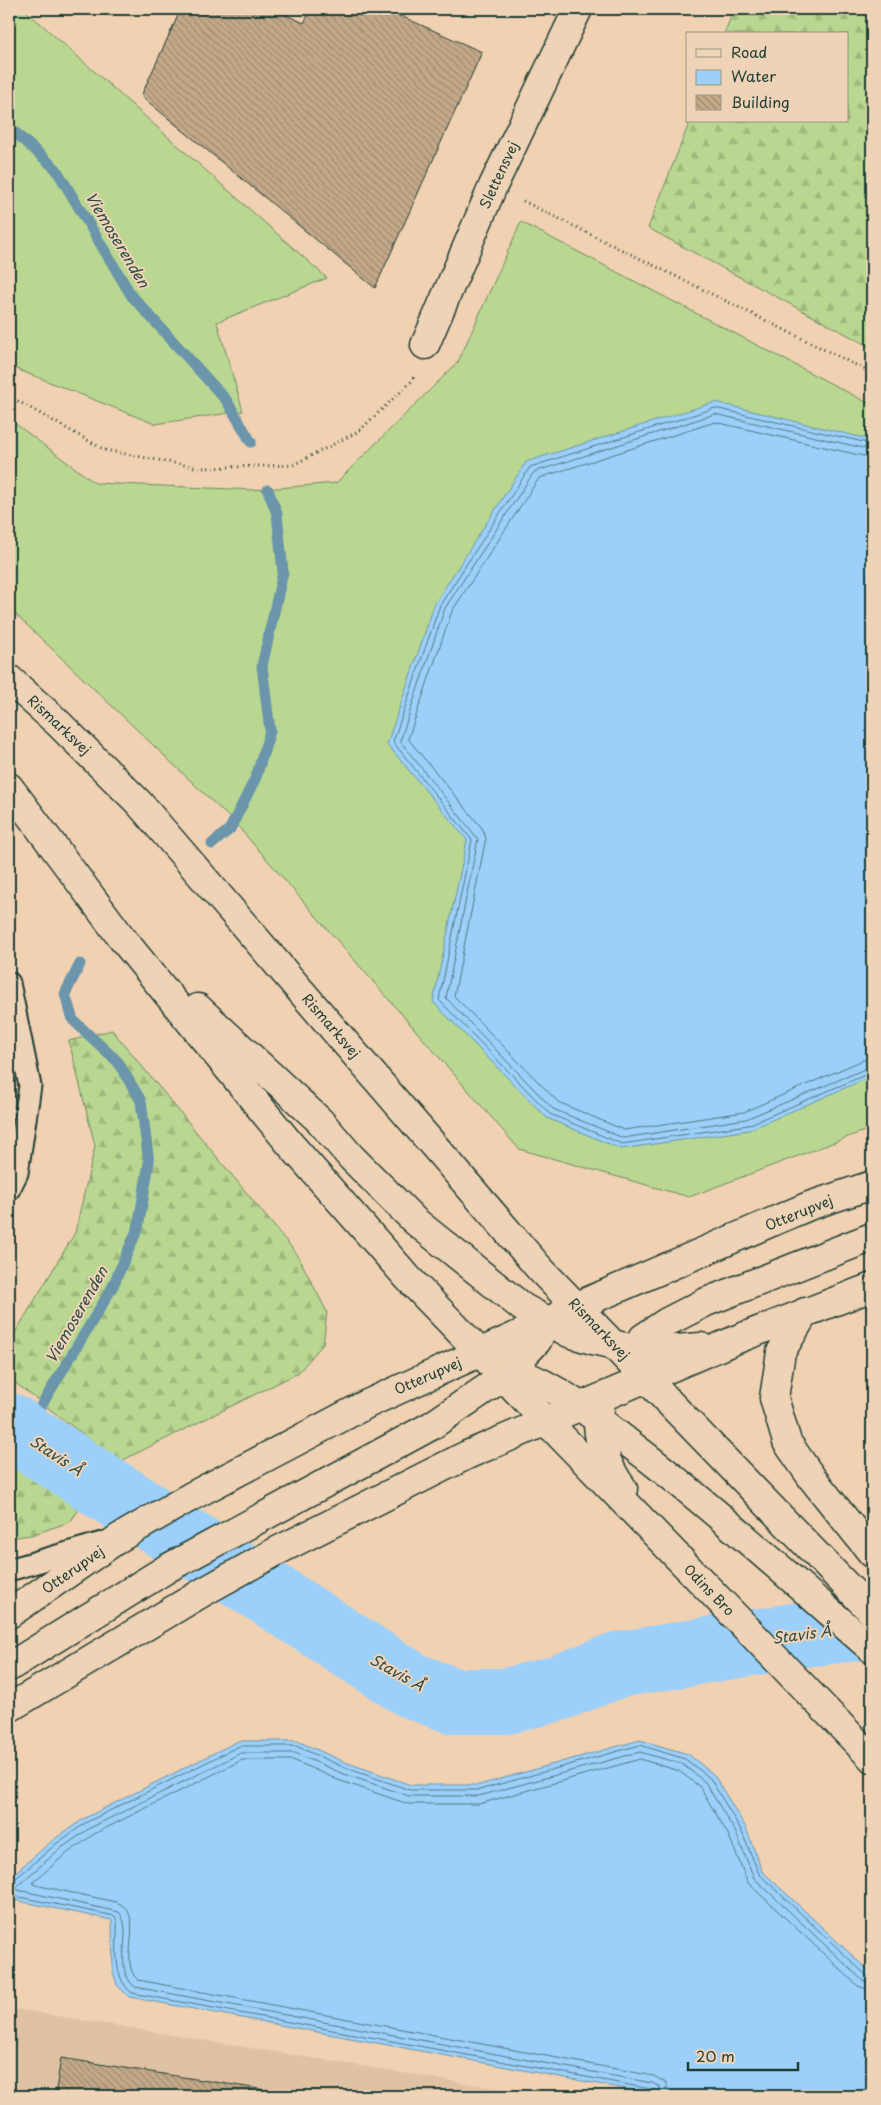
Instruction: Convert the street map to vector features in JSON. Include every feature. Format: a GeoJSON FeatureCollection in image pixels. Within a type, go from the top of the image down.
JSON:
{"type":"FeatureCollection","features":[{"type":"Feature","properties":{"kind":"main road","name":"Slettensvej"},"geometry":{"type":"LineString","coordinates":[[425,345],[493,186],[578,9]]}},
{"type":"Feature","properties":{"kind":"main road","name":"Rismarksvej"},"geometry":{"type":"LineString","coordinates":[[9,678],[58,723],[139,804],[540,1269],[625,1350],[647,1379]]}},
{"type":"Feature","properties":{"kind":"main road"},"geometry":{"type":"LineString","coordinates":[[9,787],[121,937],[290,1144],[408,1278],[496,1366],[545,1421]]}},
{"type":"Feature","properties":{"kind":"main road"},"geometry":{"type":"LineString","coordinates":[[121,937],[320,1121],[351,1157],[415,1221],[522,1307],[546,1322],[569,1333],[625,1350],[663,1350],[702,1346],[740,1338]]}},
{"type":"Feature","properties":{"kind":"main road","name":"Otterupvej"},"geometry":{"type":"LineString","coordinates":[[9,1614],[119,1538],[192,1496],[367,1404],[435,1373],[496,1366],[546,1322],[577,1306],[809,1206],[872,1185]]}},
{"type":"Feature","properties":{"kind":"main road"},"geometry":{"type":"LineString","coordinates":[[675,1555],[620,1486],[609,1465],[601,1442],[594,1407],[625,1350],[666,1322],[706,1302],[872,1237]]}},
{"type":"Feature","properties":{"kind":"main road"},"geometry":{"type":"LineString","coordinates":[[540,1269],[548,1287],[550,1303],[546,1322]]}},
{"type":"Feature","properties":{"kind":"main road"},"geometry":{"type":"LineString","coordinates":[[9,1708],[204,1591],[277,1551],[467,1455],[545,1421],[594,1407],[647,1379],[740,1338],[872,1286]]}},
{"type":"Feature","properties":{"kind":"main road"},"geometry":{"type":"LineString","coordinates":[[805,1312],[780,1352],[774,1398],[787,1442],[812,1478],[872,1553]]}},
{"type":"Feature","properties":{"kind":"main road"},"geometry":{"type":"LineString","coordinates":[[496,1366],[548,1386],[594,1407],[720,1514],[872,1649]]}},
{"type":"Feature","properties":{"kind":"main road"},"geometry":{"type":"LineString","coordinates":[[9,1667],[168,1568],[431,1426],[496,1366]]}},
{"type":"Feature","properties":{"kind":"main road"},"geometry":{"type":"LineString","coordinates":[[647,1379],[872,1612]]}},
{"type":"Feature","properties":{"kind":"main road","name":"Odins Bro"},"geometry":{"type":"LineString","coordinates":[[545,1421],[872,1758]]}},
{"type":"Feature","properties":{"kind":"lane"},"geometry":{"type":"LineString","coordinates":[[9,983],[30,1086],[16,1173],[9,1189]]}},
{"type":"Feature","properties":{"kind":"lane"},"geometry":{"type":"LineString","coordinates":[[9,1570],[119,1538]]}},
{"type":"Feature","properties":{"kind":"path"},"geometry":{"type":"LineString","coordinates":[[493,186],[872,373]]}},
{"type":"Feature","properties":{"kind":"path"},"geometry":{"type":"LineString","coordinates":[[9,396],[105,450],[200,468],[292,465],[359,432],[412,381],[425,345]]}},
{"type":"Feature","properties":{"kind":"shaded area"},"geometry":{"type":"Polygon","coordinates":[[[9,2008],[543,2096],[9,2096],[9,2008]]]}},
{"type":"Feature","properties":{"kind":"green space"},"geometry":{"type":"Polygon","coordinates":[[[9,9],[24,9],[327,278],[217,322],[243,411],[155,424],[9,366],[9,9]]]}},
{"type":"Feature","properties":{"kind":"green space"},"geometry":{"type":"Polygon","coordinates":[[[734,9],[872,9],[872,348],[648,228],[690,122],[848,122],[848,32],[725,32],[734,9]]]}},
{"type":"Feature","properties":{"kind":"green space"},"geometry":{"type":"Polygon","coordinates":[[[521,222],[872,405],[872,1128],[689,1197],[519,1149],[235,823],[9,608],[9,419],[95,483],[254,490],[336,483],[458,362],[521,222]]]}},
{"type":"Feature","properties":{"kind":"green space"},"geometry":{"type":"Polygon","coordinates":[[[112,1030],[297,1254],[327,1312],[323,1344],[298,1373],[119,1462],[9,1378],[9,1343],[75,1233],[95,1146],[69,1041],[112,1030]]]}},
{"type":"Feature","properties":{"kind":"green space"},"geometry":{"type":"Polygon","coordinates":[[[9,1462],[80,1508],[70,1522],[31,1535],[9,1538],[9,1462]]]}},
{"type":"Feature","properties":{"kind":"water"},"geometry":{"type":"Polygon","coordinates":[[[715,402],[872,440],[872,1076],[749,1130],[621,1149],[547,1118],[433,1002],[467,840],[387,744],[435,603],[526,462],[715,402]]]}},
{"type":"Feature","properties":{"kind":"water"},"geometry":{"type":"Polygon","coordinates":[[[640,1740],[688,1754],[714,1775],[746,1828],[762,1871],[872,1974],[872,2096],[663,2096],[129,1997],[117,1985],[113,1972],[112,1920],[9,1899],[9,1878],[53,1840],[85,1818],[238,1741],[297,1741],[345,1762],[411,1785],[479,1785],[640,1740]]]}},
{"type":"Feature","properties":{"kind":"building"},"geometry":{"type":"Polygon","coordinates":[[[181,9],[273,9],[304,23],[311,9],[385,9],[482,52],[375,288],[141,96],[181,9]]]}},
{"type":"Feature","properties":{"kind":"building"},"geometry":{"type":"Polygon","coordinates":[[[61,2058],[304,2096],[55,2096],[61,2058]]]}},
{"type":"Feature","properties":{"kind":"waterway","name":"Viemoserenden"},"geometry":{"type":"LineString","coordinates":[[9,127],[56,169],[131,295],[227,401],[251,442]]}},
{"type":"Feature","properties":{"kind":"waterway","name":"Viemoserenden"},"geometry":{"type":"LineString","coordinates":[[212,844],[230,829],[256,777],[270,731],[262,666],[283,572],[277,514],[268,490]]}},
{"type":"Feature","properties":{"kind":"waterway","name":"Viemoserenden"},"geometry":{"type":"LineString","coordinates":[[23,1436],[112,1288],[138,1228],[149,1163],[141,1101],[118,1062],[73,1020],[65,994],[80,964]]}},
{"type":"Feature","properties":{"kind":"waterway","name":"Stavis Å"},"geometry":{"type":"LineString","coordinates":[[9,1426],[411,1685],[454,1701],[507,1701],[558,1688],[617,1665],[805,1634],[872,1626]]}}]}
